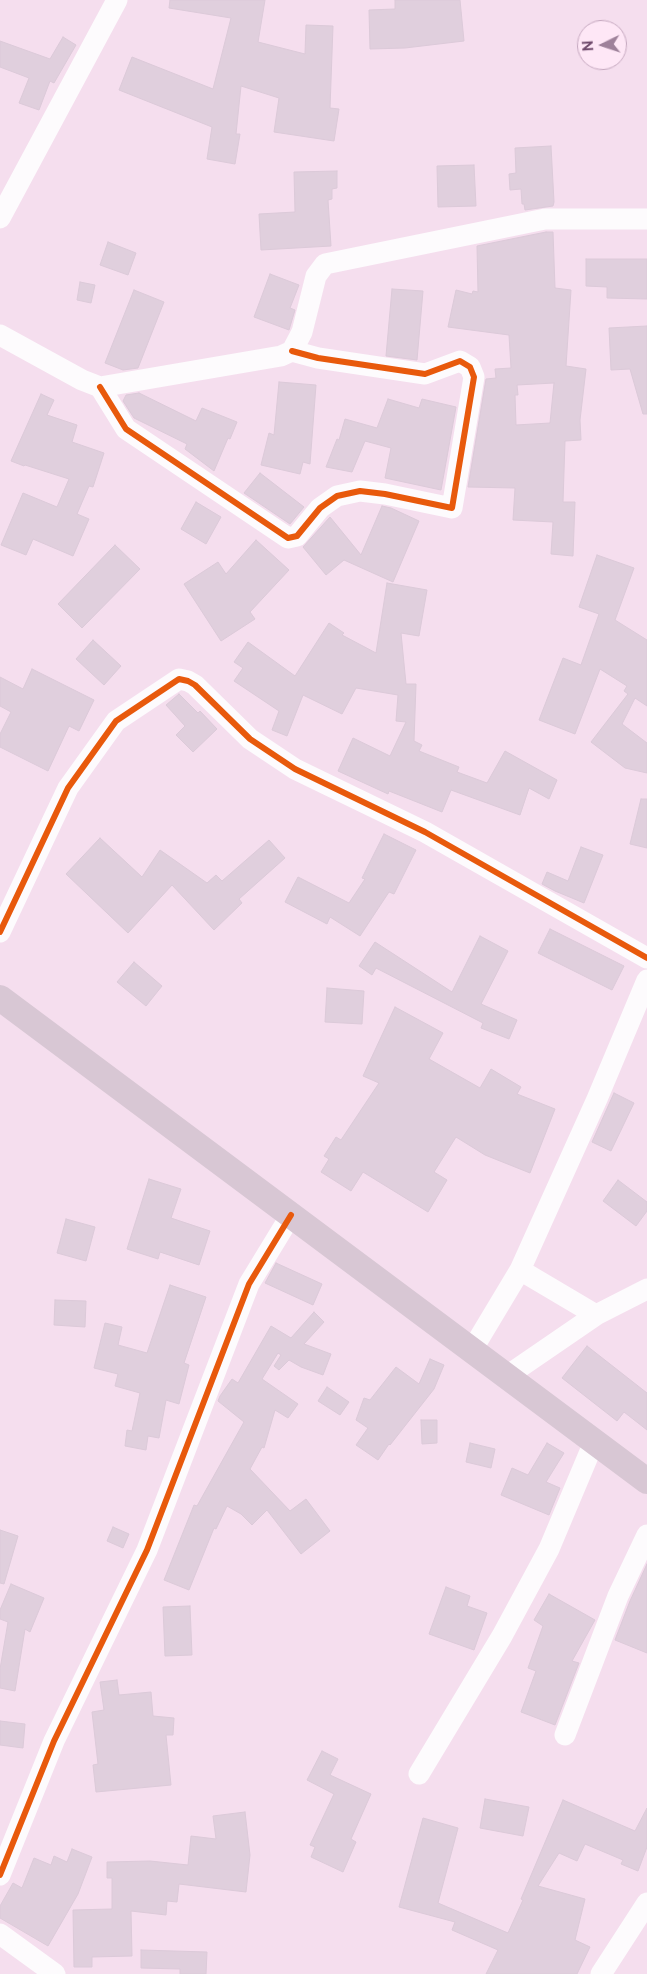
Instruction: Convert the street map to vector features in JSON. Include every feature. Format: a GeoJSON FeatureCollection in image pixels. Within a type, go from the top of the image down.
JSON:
{"type":"FeatureCollection","features":[{"type":"Feature","properties":{"kind":"main road"},"geometry":{"type":"LineString","coordinates":[[0,998],[647,1481]]}},
{"type":"Feature","properties":{"kind":"street"},"geometry":{"type":"LineString","coordinates":[[0,218],[117,0]]}},
{"type":"Feature","properties":{"kind":"street"},"geometry":{"type":"LineString","coordinates":[[0,335],[82,380],[100,387],[282,356],[292,351],[302,332],[316,276],[326,264],[545,219],[647,219]]}},
{"type":"Feature","properties":{"kind":"street"},"geometry":{"type":"LineString","coordinates":[[100,387],[126,429],[288,538],[297,536],[320,508],[337,496],[360,490],[452,508],[474,377],[470,367],[460,361],[425,374],[318,358],[292,351]]}},
{"type":"Feature","properties":{"kind":"street"},"geometry":{"type":"LineString","coordinates":[[0,932],[68,788],[116,721],[179,679],[195,684],[250,740],[295,769],[425,832],[647,958]]}},
{"type":"Feature","properties":{"kind":"street"},"geometry":{"type":"LineString","coordinates":[[472,1350],[520,1270],[597,1099],[647,980]]}},
{"type":"Feature","properties":{"kind":"street"},"geometry":{"type":"LineString","coordinates":[[0,1875],[54,1741],[147,1550],[249,1284],[291,1215]]}},
{"type":"Feature","properties":{"kind":"street"},"geometry":{"type":"LineString","coordinates":[[520,1270],[596,1315]]}},
{"type":"Feature","properties":{"kind":"street"},"geometry":{"type":"LineString","coordinates":[[507,1376],[596,1315],[647,1289]]}},
{"type":"Feature","properties":{"kind":"street"},"geometry":{"type":"LineString","coordinates":[[420,1774],[502,1636],[549,1549],[594,1442]]}},
{"type":"Feature","properties":{"kind":"street"},"geometry":{"type":"LineString","coordinates":[[565,1735],[618,1596],[647,1535]]}},
{"type":"Feature","properties":{"kind":"street"},"geometry":{"type":"LineString","coordinates":[[600,1974],[647,1903]]}},
{"type":"Feature","properties":{"kind":"street"},"geometry":{"type":"LineString","coordinates":[[0,1934],[55,1974]]}},
{"type":"Feature","properties":{"kind":"shaded area"},"geometry":{"type":"Polygon","coordinates":[[[0,0],[647,0],[647,1974],[0,1974],[0,0]]]}},
{"type":"Feature","properties":{"kind":"building"},"geometry":{"type":"Polygon","coordinates":[[[170,0],[265,0],[258,42],[305,54],[306,25],[333,26],[330,108],[339,109],[334,141],[274,132],[279,98],[241,86],[236,134],[240,134],[235,164],[207,159],[212,127],[119,90],[132,57],[213,89],[231,18],[169,8],[170,0]]]}},
{"type":"Feature","properties":{"kind":"building"},"geometry":{"type":"Polygon","coordinates":[[[395,0],[460,0],[464,41],[405,48],[370,49],[369,10],[395,9],[395,0]]]}},
{"type":"Feature","properties":{"kind":"building"},"geometry":{"type":"Polygon","coordinates":[[[63,37],[76,45],[54,83],[50,81],[39,110],[19,103],[29,78],[0,67],[0,41],[50,59],[63,37]]]}},
{"type":"Feature","properties":{"kind":"building"},"geometry":{"type":"Polygon","coordinates":[[[551,146],[553,206],[525,210],[524,204],[522,204],[521,189],[510,190],[509,174],[516,173],[515,148],[551,146]]]}},
{"type":"Feature","properties":{"kind":"building"},"geometry":{"type":"Polygon","coordinates":[[[474,165],[476,206],[438,207],[437,166],[474,165]]]}},
{"type":"Feature","properties":{"kind":"building"},"geometry":{"type":"Polygon","coordinates":[[[337,171],[337,188],[332,189],[332,199],[328,200],[331,246],[261,250],[259,214],[295,212],[294,172],[337,171]]]}},
{"type":"Feature","properties":{"kind":"building"},"geometry":{"type":"Polygon","coordinates":[[[553,232],[555,288],[571,290],[566,366],[586,369],[580,420],[581,440],[565,441],[563,502],[575,502],[573,556],[551,554],[553,522],[513,520],[515,488],[468,487],[486,379],[496,378],[495,369],[511,368],[509,335],[448,327],[456,290],[472,294],[473,291],[478,292],[477,246],[553,232]],[[554,383],[517,385],[518,395],[515,395],[516,425],[550,423],[554,383]]]}},
{"type":"Feature","properties":{"kind":"building"},"geometry":{"type":"Polygon","coordinates":[[[108,242],[136,253],[128,275],[100,265],[108,242]]]}},
{"type":"Feature","properties":{"kind":"building"},"geometry":{"type":"Polygon","coordinates":[[[586,259],[647,259],[647,299],[607,298],[607,287],[586,286],[586,259]]]}},
{"type":"Feature","properties":{"kind":"building"},"geometry":{"type":"Polygon","coordinates":[[[270,274],[299,285],[290,308],[295,310],[289,330],[254,317],[270,274]]]}},
{"type":"Feature","properties":{"kind":"building"},"geometry":{"type":"Polygon","coordinates":[[[80,282],[95,285],[91,303],[77,300],[80,282]]]}},
{"type":"Feature","properties":{"kind":"building"},"geometry":{"type":"Polygon","coordinates":[[[392,289],[423,291],[417,360],[386,356],[392,289]]]}},
{"type":"Feature","properties":{"kind":"building"},"geometry":{"type":"Polygon","coordinates":[[[134,290],[164,302],[138,368],[123,370],[105,363],[134,290]]]}},
{"type":"Feature","properties":{"kind":"building"},"geometry":{"type":"Polygon","coordinates":[[[647,326],[647,414],[643,414],[630,369],[611,370],[609,328],[647,326]]]}},
{"type":"Feature","properties":{"kind":"building"},"geometry":{"type":"Polygon","coordinates":[[[279,382],[316,385],[310,464],[303,462],[300,474],[261,465],[269,433],[274,435],[279,382]]]}},
{"type":"Feature","properties":{"kind":"building"},"geometry":{"type":"Polygon","coordinates":[[[139,393],[196,421],[202,408],[237,422],[214,471],[185,449],[187,444],[134,418],[123,401],[126,395],[139,393]]]}},
{"type":"Feature","properties":{"kind":"building"},"geometry":{"type":"Polygon","coordinates":[[[41,394],[54,400],[47,415],[77,425],[72,442],[104,453],[93,487],[89,486],[77,514],[89,519],[73,556],[33,539],[26,555],[1,545],[23,493],[57,507],[69,479],[11,461],[41,394]]]}},
{"type":"Feature","properties":{"kind":"building"},"geometry":{"type":"Polygon","coordinates":[[[388,399],[419,408],[422,399],[456,407],[441,490],[385,478],[391,448],[365,441],[352,472],[326,467],[337,439],[339,440],[345,419],[377,428],[388,399]]]}},
{"type":"Feature","properties":{"kind":"building"},"geometry":{"type":"Polygon","coordinates":[[[260,473],[304,507],[290,524],[244,493],[260,473]]]}},
{"type":"Feature","properties":{"kind":"building"},"geometry":{"type":"Polygon","coordinates":[[[196,502],[221,517],[206,544],[181,529],[196,502]]]}},
{"type":"Feature","properties":{"kind":"building"},"geometry":{"type":"Polygon","coordinates":[[[382,506],[391,508],[419,521],[393,582],[344,560],[326,575],[303,547],[330,517],[361,555],[382,506]]]}},
{"type":"Feature","properties":{"kind":"building"},"geometry":{"type":"Polygon","coordinates":[[[256,540],[289,570],[250,612],[255,619],[221,641],[184,584],[218,562],[226,574],[256,540]]]}},
{"type":"Feature","properties":{"kind":"building"},"geometry":{"type":"Polygon","coordinates":[[[115,545],[140,569],[82,628],[58,604],[115,545]]]}},
{"type":"Feature","properties":{"kind":"building"},"geometry":{"type":"Polygon","coordinates":[[[597,555],[634,568],[615,620],[647,640],[647,706],[635,698],[622,724],[647,743],[647,773],[625,768],[591,742],[628,694],[624,691],[627,686],[600,669],[575,734],[539,720],[563,658],[581,665],[599,614],[579,607],[597,555]]]}},
{"type":"Feature","properties":{"kind":"building"},"geometry":{"type":"Polygon","coordinates":[[[387,583],[427,590],[419,636],[401,633],[406,684],[416,684],[414,741],[422,745],[419,751],[459,767],[457,772],[487,783],[505,751],[557,780],[549,799],[529,788],[520,815],[451,790],[442,812],[389,791],[388,794],[338,771],[353,738],[390,756],[406,722],[396,721],[398,695],[356,688],[342,714],[303,695],[287,736],[272,730],[279,711],[234,681],[243,668],[234,662],[248,642],[295,676],[329,623],[344,633],[342,635],[376,653],[387,583]]]}},
{"type":"Feature","properties":{"kind":"building"},"geometry":{"type":"Polygon","coordinates":[[[93,640],[121,666],[104,685],[76,659],[93,640]]]}},
{"type":"Feature","properties":{"kind":"building"},"geometry":{"type":"Polygon","coordinates":[[[32,669],[94,700],[79,731],[69,726],[48,771],[0,747],[0,734],[11,712],[0,706],[0,677],[23,689],[32,669]]]}},
{"type":"Feature","properties":{"kind":"building"},"geometry":{"type":"Polygon","coordinates":[[[179,694],[198,713],[200,711],[217,729],[193,752],[176,735],[185,726],[166,705],[179,694]]]}},
{"type":"Feature","properties":{"kind":"building"},"geometry":{"type":"Polygon","coordinates":[[[641,799],[647,799],[647,848],[630,844],[641,799]]]}},
{"type":"Feature","properties":{"kind":"building"},"geometry":{"type":"Polygon","coordinates":[[[384,834],[416,850],[394,894],[389,892],[360,936],[330,917],[327,924],[285,902],[298,877],[349,903],[365,879],[362,878],[384,834]]]}},
{"type":"Feature","properties":{"kind":"building"},"geometry":{"type":"Polygon","coordinates":[[[100,838],[142,877],[160,850],[207,883],[216,875],[222,881],[269,840],[285,858],[239,899],[242,903],[214,930],[172,885],[128,933],[66,874],[100,838]]]}},
{"type":"Feature","properties":{"kind":"building"},"geometry":{"type":"Polygon","coordinates":[[[581,847],[603,855],[584,903],[542,884],[547,872],[568,881],[581,847]]]}},
{"type":"Feature","properties":{"kind":"building"},"geometry":{"type":"Polygon","coordinates":[[[550,929],[624,966],[612,990],[538,953],[550,929]]]}},
{"type":"Feature","properties":{"kind":"building"},"geometry":{"type":"Polygon","coordinates":[[[480,936],[508,951],[481,1004],[517,1020],[509,1039],[481,1028],[483,1023],[376,968],[372,975],[359,966],[375,942],[452,992],[480,936]]]}},
{"type":"Feature","properties":{"kind":"building"},"geometry":{"type":"Polygon","coordinates":[[[134,962],[162,986],[146,1006],[117,982],[134,962]]]}},
{"type":"Feature","properties":{"kind":"building"},"geometry":{"type":"Polygon","coordinates":[[[327,988],[364,991],[362,1024],[325,1022],[327,988]]]}},
{"type":"Feature","properties":{"kind":"building"},"geometry":{"type":"Polygon","coordinates":[[[395,1007],[443,1033],[429,1059],[480,1088],[491,1069],[521,1087],[517,1094],[555,1109],[530,1173],[485,1155],[456,1137],[434,1172],[447,1180],[428,1212],[363,1172],[351,1191],[321,1172],[329,1159],[324,1156],[336,1137],[341,1140],[379,1083],[363,1076],[395,1007]]]}},
{"type":"Feature","properties":{"kind":"building"},"geometry":{"type":"Polygon","coordinates":[[[614,1093],[634,1103],[611,1151],[592,1142],[614,1093]]]}},
{"type":"Feature","properties":{"kind":"building"},"geometry":{"type":"Polygon","coordinates":[[[149,1179],[181,1189],[171,1218],[210,1231],[199,1265],[160,1252],[158,1259],[127,1249],[149,1179]]]}},
{"type":"Feature","properties":{"kind":"building"},"geometry":{"type":"Polygon","coordinates":[[[618,1180],[647,1202],[647,1211],[636,1226],[603,1201],[618,1180]]]}},
{"type":"Feature","properties":{"kind":"building"},"geometry":{"type":"Polygon","coordinates":[[[66,1219],[95,1227],[86,1261],[57,1253],[66,1219]]]}},
{"type":"Feature","properties":{"kind":"building"},"geometry":{"type":"Polygon","coordinates":[[[276,1263],[322,1284],[313,1305],[265,1283],[276,1263]]]}},
{"type":"Feature","properties":{"kind":"building"},"geometry":{"type":"Polygon","coordinates":[[[170,1285],[206,1297],[184,1363],[189,1365],[179,1404],[166,1400],[159,1438],[148,1436],[146,1450],[125,1446],[127,1430],[132,1431],[140,1393],[115,1386],[118,1374],[94,1368],[105,1323],[122,1327],[118,1345],[147,1353],[170,1285]]]}},
{"type":"Feature","properties":{"kind":"building"},"geometry":{"type":"Polygon","coordinates":[[[55,1300],[86,1301],[85,1327],[54,1325],[55,1300]]]}},
{"type":"Feature","properties":{"kind":"building"},"geometry":{"type":"Polygon","coordinates":[[[314,1312],[324,1322],[304,1344],[331,1354],[323,1375],[301,1367],[289,1360],[279,1370],[274,1366],[281,1355],[278,1353],[262,1379],[298,1404],[288,1418],[275,1410],[264,1448],[262,1447],[250,1469],[290,1511],[306,1499],[330,1531],[301,1554],[267,1510],[252,1525],[241,1514],[227,1506],[216,1529],[214,1528],[189,1590],[164,1580],[194,1505],[197,1506],[244,1422],[218,1401],[220,1396],[232,1379],[238,1383],[271,1326],[291,1338],[314,1312]]]}},
{"type":"Feature","properties":{"kind":"building"},"geometry":{"type":"Polygon","coordinates":[[[587,1346],[647,1393],[647,1430],[624,1412],[617,1421],[562,1378],[587,1346]]]}},
{"type":"Feature","properties":{"kind":"building"},"geometry":{"type":"Polygon","coordinates":[[[430,1359],[444,1365],[434,1389],[378,1460],[356,1445],[368,1428],[356,1420],[364,1398],[370,1400],[396,1367],[419,1384],[430,1359]]]}},
{"type":"Feature","properties":{"kind":"building"},"geometry":{"type":"Polygon","coordinates":[[[327,1387],[349,1402],[340,1415],[318,1401],[327,1387]]]}},
{"type":"Feature","properties":{"kind":"building"},"geometry":{"type":"Polygon","coordinates":[[[421,1420],[437,1420],[437,1443],[422,1444],[421,1420]]]}},
{"type":"Feature","properties":{"kind":"building"},"geometry":{"type":"Polygon","coordinates":[[[470,1443],[495,1449],[491,1468],[466,1462],[470,1443]]]}},
{"type":"Feature","properties":{"kind":"building"},"geometry":{"type":"Polygon","coordinates":[[[547,1443],[564,1453],[546,1482],[560,1488],[549,1515],[501,1495],[512,1468],[528,1475],[547,1443]]]}},
{"type":"Feature","properties":{"kind":"building"},"geometry":{"type":"Polygon","coordinates":[[[113,1527],[129,1534],[123,1548],[107,1541],[113,1527]]]}},
{"type":"Feature","properties":{"kind":"building"},"geometry":{"type":"Polygon","coordinates":[[[0,1530],[18,1536],[4,1584],[0,1583],[0,1530]]]}},
{"type":"Feature","properties":{"kind":"building"},"geometry":{"type":"Polygon","coordinates":[[[647,1564],[647,1653],[615,1640],[647,1564]]]}},
{"type":"Feature","properties":{"kind":"building"},"geometry":{"type":"Polygon","coordinates":[[[11,1584],[44,1598],[30,1632],[25,1629],[15,1691],[0,1688],[0,1669],[8,1622],[0,1619],[0,1610],[11,1584]]]}},
{"type":"Feature","properties":{"kind":"building"},"geometry":{"type":"Polygon","coordinates":[[[446,1587],[470,1596],[467,1606],[487,1613],[474,1650],[429,1634],[446,1587]]]}},
{"type":"Feature","properties":{"kind":"building"},"geometry":{"type":"Polygon","coordinates":[[[549,1594],[595,1620],[572,1661],[579,1663],[555,1725],[521,1712],[536,1671],[528,1668],[543,1626],[534,1620],[549,1594]]]}},
{"type":"Feature","properties":{"kind":"building"},"geometry":{"type":"Polygon","coordinates":[[[190,1606],[192,1655],[165,1656],[163,1607],[190,1606]]]}},
{"type":"Feature","properties":{"kind":"building"},"geometry":{"type":"Polygon","coordinates":[[[117,1680],[119,1695],[151,1692],[153,1716],[174,1718],[173,1735],[166,1735],[171,1785],[96,1792],[93,1765],[98,1764],[92,1712],[104,1710],[100,1682],[117,1680]]]}},
{"type":"Feature","properties":{"kind":"building"},"geometry":{"type":"Polygon","coordinates":[[[0,1721],[25,1724],[23,1748],[0,1745],[0,1721]]]}},
{"type":"Feature","properties":{"kind":"building"},"geometry":{"type":"Polygon","coordinates":[[[322,1751],[338,1759],[330,1775],[371,1794],[351,1839],[356,1842],[343,1872],[311,1857],[315,1847],[310,1845],[334,1794],[307,1780],[322,1751]]]}},
{"type":"Feature","properties":{"kind":"building"},"geometry":{"type":"Polygon","coordinates":[[[485,1799],[529,1807],[523,1836],[480,1828],[485,1799]]]}},
{"type":"Feature","properties":{"kind":"building"},"geometry":{"type":"Polygon","coordinates":[[[563,1800],[635,1831],[647,1808],[647,1847],[638,1871],[621,1864],[623,1860],[585,1844],[577,1861],[559,1853],[538,1886],[585,1899],[575,1940],[590,1947],[577,1974],[486,1974],[498,1950],[452,1930],[455,1922],[399,1907],[423,1818],[458,1828],[438,1903],[508,1933],[563,1800]]]}},
{"type":"Feature","properties":{"kind":"building"},"geometry":{"type":"Polygon","coordinates":[[[245,1812],[250,1855],[246,1892],[179,1884],[177,1902],[167,1901],[166,1915],[131,1911],[132,1956],[92,1957],[92,1967],[74,1967],[73,1910],[112,1909],[112,1878],[107,1878],[107,1862],[150,1861],[188,1865],[191,1836],[216,1839],[213,1816],[245,1812]]]}},
{"type":"Feature","properties":{"kind":"building"},"geometry":{"type":"Polygon","coordinates":[[[72,1849],[92,1857],[78,1894],[48,1946],[0,1918],[0,1906],[13,1883],[22,1888],[34,1858],[51,1865],[54,1856],[67,1862],[72,1849]]]}},
{"type":"Feature","properties":{"kind":"building"},"geometry":{"type":"Polygon","coordinates":[[[141,1950],[207,1952],[206,1974],[180,1974],[180,1969],[141,1968],[141,1950]]]}},
{"type":"Feature","properties":{"kind":"cycle path"},"geometry":{"type":"LineString","coordinates":[[100,387],[126,429],[288,538],[297,536],[320,508],[337,496],[360,491],[385,494],[452,508],[474,377],[470,367],[460,361],[425,374],[318,358],[292,351]]}},
{"type":"Feature","properties":{"kind":"cycle path"},"geometry":{"type":"LineString","coordinates":[[0,932],[68,788],[116,721],[179,679],[195,685],[250,739],[295,769],[425,832],[647,958]]}},
{"type":"Feature","properties":{"kind":"cycle path"},"geometry":{"type":"LineString","coordinates":[[0,1875],[54,1741],[147,1550],[249,1284],[291,1215]]}}]}
